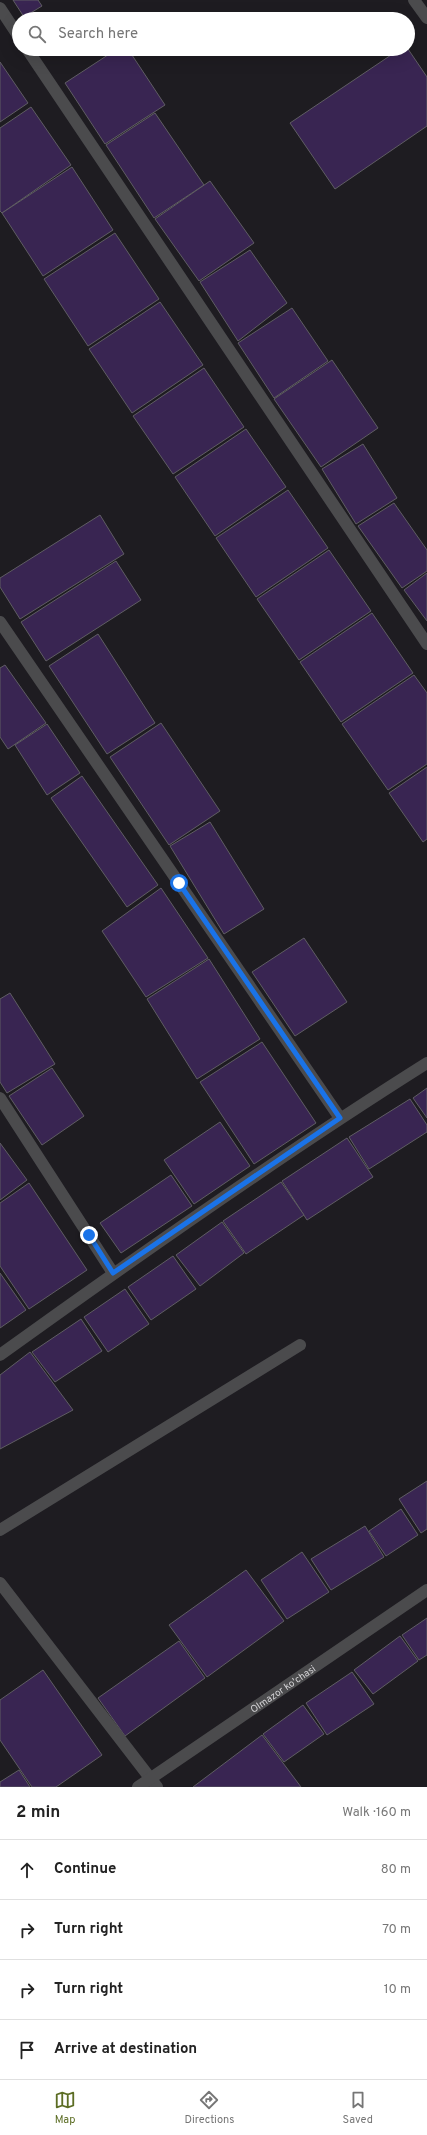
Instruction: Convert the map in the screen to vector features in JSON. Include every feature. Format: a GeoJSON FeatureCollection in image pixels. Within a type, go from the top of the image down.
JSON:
{"type":"FeatureCollection","features":[{"type":"Feature","properties":{"kind":"street"},"geometry":{"type":"LineString","coordinates":[[414,0],[427,18]]}},
{"type":"Feature","properties":{"kind":"street"},"geometry":{"type":"LineString","coordinates":[[0,8],[12,26]]}},
{"type":"Feature","properties":{"kind":"street"},"geometry":{"type":"LineString","coordinates":[[32,56],[427,644]]}},
{"type":"Feature","properties":{"kind":"street"},"geometry":{"type":"LineString","coordinates":[[0,622],[340,1118]]}},
{"type":"Feature","properties":{"kind":"street"},"geometry":{"type":"LineString","coordinates":[[0,1355],[113,1273],[340,1118],[427,1063]]}},
{"type":"Feature","properties":{"kind":"street"},"geometry":{"type":"LineString","coordinates":[[0,1098],[113,1273]]}},
{"type":"Feature","properties":{"kind":"street"},"geometry":{"type":"LineString","coordinates":[[0,1530],[300,1344]]}},
{"type":"Feature","properties":{"kind":"street"},"geometry":{"type":"LineString","coordinates":[[0,1583],[154,1783]]}},
{"type":"Feature","properties":{"kind":"street","name":"Olmazor ko'chasi"},"geometry":{"type":"LineString","coordinates":[[138,1787],[154,1783],[427,1590]]}},
{"type":"Feature","properties":{"kind":"building"},"geometry":{"type":"Polygon","coordinates":[[[13,0],[38,0],[42,6],[32,12],[21,12],[13,0]]]}},
{"type":"Feature","properties":{"kind":"building"},"geometry":{"type":"Polygon","coordinates":[[[106,56],[133,56],[165,105],[105,144],[65,83],[106,56]]]}},
{"type":"Feature","properties":{"kind":"building"},"geometry":{"type":"Polygon","coordinates":[[[390,56],[413,56],[427,77],[427,126],[335,189],[290,123],[390,56]]]}},
{"type":"Feature","properties":{"kind":"building"},"geometry":{"type":"Polygon","coordinates":[[[0,62],[28,103],[0,122],[0,62]]]}},
{"type":"Feature","properties":{"kind":"building"},"geometry":{"type":"Polygon","coordinates":[[[31,107],[71,165],[2,213],[0,211],[0,128],[31,107]]]}},
{"type":"Feature","properties":{"kind":"building"},"geometry":{"type":"Polygon","coordinates":[[[155,113],[204,185],[154,218],[106,145],[155,113]]]}},
{"type":"Feature","properties":{"kind":"building"},"geometry":{"type":"Polygon","coordinates":[[[72,167],[113,230],[43,276],[2,213],[72,167]]]}},
{"type":"Feature","properties":{"kind":"building"},"geometry":{"type":"Polygon","coordinates":[[[210,181],[254,243],[199,281],[155,219],[210,181]]]}},
{"type":"Feature","properties":{"kind":"building"},"geometry":{"type":"Polygon","coordinates":[[[115,233],[159,299],[88,346],[44,279],[115,233]]]}},
{"type":"Feature","properties":{"kind":"building"},"geometry":{"type":"Polygon","coordinates":[[[250,250],[287,303],[238,341],[200,282],[250,250]]]}},
{"type":"Feature","properties":{"kind":"building"},"geometry":{"type":"Polygon","coordinates":[[[160,302],[203,365],[132,413],[89,349],[160,302]]]}},
{"type":"Feature","properties":{"kind":"building"},"geometry":{"type":"Polygon","coordinates":[[[292,308],[328,361],[274,398],[238,343],[292,308]]]}},
{"type":"Feature","properties":{"kind":"building"},"geometry":{"type":"Polygon","coordinates":[[[332,360],[378,428],[321,467],[274,399],[332,360]]]}},
{"type":"Feature","properties":{"kind":"building"},"geometry":{"type":"Polygon","coordinates":[[[204,368],[244,427],[173,474],[133,416],[204,368]]]}},
{"type":"Feature","properties":{"kind":"building"},"geometry":{"type":"Polygon","coordinates":[[[246,429],[286,487],[215,536],[175,477],[246,429]]]}},
{"type":"Feature","properties":{"kind":"building"},"geometry":{"type":"Polygon","coordinates":[[[363,444],[397,498],[356,524],[322,469],[363,444]]]}},
{"type":"Feature","properties":{"kind":"building"},"geometry":{"type":"Polygon","coordinates":[[[288,490],[328,548],[256,597],[216,538],[288,490]]]}},
{"type":"Feature","properties":{"kind":"building"},"geometry":{"type":"Polygon","coordinates":[[[394,503],[427,550],[427,571],[402,588],[358,526],[394,503]]]}},
{"type":"Feature","properties":{"kind":"building"},"geometry":{"type":"Polygon","coordinates":[[[100,515],[124,554],[20,619],[0,587],[0,578],[100,515]]]}},
{"type":"Feature","properties":{"kind":"building"},"geometry":{"type":"Polygon","coordinates":[[[329,550],[371,611],[299,660],[257,599],[329,550]]]}},
{"type":"Feature","properties":{"kind":"building"},"geometry":{"type":"Polygon","coordinates":[[[116,561],[141,600],[46,661],[21,622],[116,561]]]}},
{"type":"Feature","properties":{"kind":"building"},"geometry":{"type":"Polygon","coordinates":[[[427,573],[427,621],[404,590],[427,573]]]}},
{"type":"Feature","properties":{"kind":"building"},"geometry":{"type":"Polygon","coordinates":[[[372,613],[413,673],[341,722],[300,662],[372,613]]]}},
{"type":"Feature","properties":{"kind":"building"},"geometry":{"type":"Polygon","coordinates":[[[98,634],[155,723],[107,754],[49,666],[98,634]]]}},
{"type":"Feature","properties":{"kind":"building"},"geometry":{"type":"Polygon","coordinates":[[[5,665],[46,723],[8,749],[0,737],[0,668],[5,665]]]}},
{"type":"Feature","properties":{"kind":"building"},"geometry":{"type":"Polygon","coordinates":[[[414,675],[427,693],[427,764],[388,790],[342,724],[414,675]]]}},
{"type":"Feature","properties":{"kind":"building"},"geometry":{"type":"Polygon","coordinates":[[[161,723],[220,811],[169,845],[110,757],[161,723]]]}},
{"type":"Feature","properties":{"kind":"building"},"geometry":{"type":"Polygon","coordinates":[[[47,724],[80,773],[47,795],[15,745],[47,724]]]}},
{"type":"Feature","properties":{"kind":"building"},"geometry":{"type":"Polygon","coordinates":[[[427,767],[427,839],[423,842],[389,793],[427,767]]]}},
{"type":"Feature","properties":{"kind":"building"},"geometry":{"type":"Polygon","coordinates":[[[82,776],[158,885],[127,907],[51,798],[82,776]]]}},
{"type":"Feature","properties":{"kind":"building"},"geometry":{"type":"Polygon","coordinates":[[[210,822],[264,909],[224,934],[170,846],[210,822]]]}},
{"type":"Feature","properties":{"kind":"building"},"geometry":{"type":"Polygon","coordinates":[[[161,888],[208,958],[146,997],[102,931],[161,888]]]}},
{"type":"Feature","properties":{"kind":"building"},"geometry":{"type":"Polygon","coordinates":[[[304,938],[347,1002],[295,1036],[252,972],[304,938]]]}},
{"type":"Feature","properties":{"kind":"building"},"geometry":{"type":"Polygon","coordinates":[[[209,959],[260,1039],[197,1079],[147,999],[209,959]]]}},
{"type":"Feature","properties":{"kind":"building"},"geometry":{"type":"Polygon","coordinates":[[[10,993],[55,1064],[7,1093],[0,1082],[0,999],[10,993]]]}},
{"type":"Feature","properties":{"kind":"building"},"geometry":{"type":"Polygon","coordinates":[[[262,1042],[316,1123],[254,1164],[200,1082],[262,1042]]]}},
{"type":"Feature","properties":{"kind":"building"},"geometry":{"type":"Polygon","coordinates":[[[52,1068],[84,1116],[42,1145],[9,1096],[52,1068]]]}},
{"type":"Feature","properties":{"kind":"building"},"geometry":{"type":"Polygon","coordinates":[[[427,1088],[427,1118],[413,1098],[427,1088]]]}},
{"type":"Feature","properties":{"kind":"building"},"geometry":{"type":"Polygon","coordinates":[[[410,1099],[427,1125],[427,1132],[369,1169],[349,1137],[410,1099]]]}},
{"type":"Feature","properties":{"kind":"building"},"geometry":{"type":"Polygon","coordinates":[[[220,1122],[250,1166],[194,1204],[164,1160],[220,1122]]]}},
{"type":"Feature","properties":{"kind":"building"},"geometry":{"type":"Polygon","coordinates":[[[347,1138],[373,1177],[307,1220],[282,1181],[347,1138]]]}},
{"type":"Feature","properties":{"kind":"building"},"geometry":{"type":"Polygon","coordinates":[[[0,1143],[27,1180],[0,1200],[0,1143]]]}},
{"type":"Feature","properties":{"kind":"building"},"geometry":{"type":"Polygon","coordinates":[[[171,1175],[192,1206],[121,1253],[100,1223],[171,1175]]]}},
{"type":"Feature","properties":{"kind":"building"},"geometry":{"type":"Polygon","coordinates":[[[281,1182],[304,1215],[246,1254],[223,1221],[281,1182]]]}},
{"type":"Feature","properties":{"kind":"building"},"geometry":{"type":"Polygon","coordinates":[[[29,1183],[87,1270],[29,1309],[0,1266],[0,1203],[29,1183]]]}},
{"type":"Feature","properties":{"kind":"building"},"geometry":{"type":"Polygon","coordinates":[[[222,1222],[244,1253],[200,1286],[176,1255],[222,1222]]]}},
{"type":"Feature","properties":{"kind":"building"},"geometry":{"type":"Polygon","coordinates":[[[173,1256],[196,1289],[151,1320],[128,1287],[173,1256]]]}},
{"type":"Feature","properties":{"kind":"building"},"geometry":{"type":"Polygon","coordinates":[[[0,1273],[26,1310],[0,1328],[0,1273]]]}},
{"type":"Feature","properties":{"kind":"building"},"geometry":{"type":"Polygon","coordinates":[[[125,1289],[149,1324],[108,1352],[84,1317],[125,1289]]]}},
{"type":"Feature","properties":{"kind":"building"},"geometry":{"type":"Polygon","coordinates":[[[81,1319],[102,1351],[55,1382],[32,1352],[81,1319]]]}},
{"type":"Feature","properties":{"kind":"building"},"geometry":{"type":"Polygon","coordinates":[[[30,1352],[73,1410],[0,1449],[0,1375],[30,1352]]]}},
{"type":"Feature","properties":{"kind":"building"},"geometry":{"type":"Polygon","coordinates":[[[427,1481],[427,1529],[421,1533],[399,1499],[427,1481]]]}},
{"type":"Feature","properties":{"kind":"building"},"geometry":{"type":"Polygon","coordinates":[[[401,1509],[418,1535],[386,1556],[369,1531],[401,1509]]]}},
{"type":"Feature","properties":{"kind":"building"},"geometry":{"type":"Polygon","coordinates":[[[365,1526],[384,1557],[331,1590],[311,1559],[365,1526]]]}},
{"type":"Feature","properties":{"kind":"building"},"geometry":{"type":"Polygon","coordinates":[[[302,1552],[329,1592],[287,1619],[261,1580],[302,1552]]]}},
{"type":"Feature","properties":{"kind":"building"},"geometry":{"type":"Polygon","coordinates":[[[246,1570],[284,1621],[207,1677],[169,1625],[246,1570]]]}},
{"type":"Feature","properties":{"kind":"building"},"geometry":{"type":"Polygon","coordinates":[[[427,1618],[427,1655],[419,1660],[402,1635],[427,1618]]]}},
{"type":"Feature","properties":{"kind":"building"},"geometry":{"type":"Polygon","coordinates":[[[400,1636],[418,1661],[373,1694],[354,1670],[400,1636]]]}},
{"type":"Feature","properties":{"kind":"building"},"geometry":{"type":"Polygon","coordinates":[[[179,1641],[205,1678],[125,1736],[98,1698],[179,1641]]]}},
{"type":"Feature","properties":{"kind":"building"},"geometry":{"type":"Polygon","coordinates":[[[43,1670],[102,1755],[56,1787],[32,1787],[0,1740],[0,1700],[43,1670]]]}},
{"type":"Feature","properties":{"kind":"building"},"geometry":{"type":"Polygon","coordinates":[[[352,1672],[374,1704],[327,1735],[306,1703],[352,1672]]]}},
{"type":"Feature","properties":{"kind":"building"},"geometry":{"type":"Polygon","coordinates":[[[303,1705],[324,1734],[284,1762],[263,1734],[303,1705]]]}},
{"type":"Feature","properties":{"kind":"building"},"geometry":{"type":"Polygon","coordinates":[[[262,1735],[301,1787],[193,1787],[262,1735]]]}},
{"type":"Feature","properties":{"kind":"building"},"geometry":{"type":"Polygon","coordinates":[[[19,1770],[30,1787],[0,1787],[0,1782],[19,1770]]]}},
{"type":"Feature","properties":{"kind":"route"},"geometry":{"type":"LineString","coordinates":[[89,1235],[113,1273],[340,1118],[179,883]]}}]}
